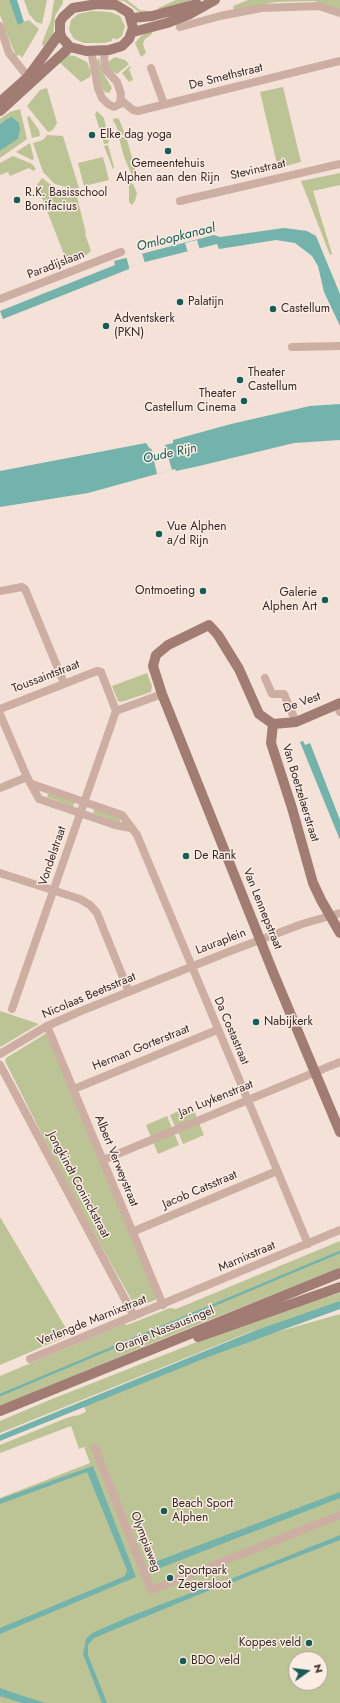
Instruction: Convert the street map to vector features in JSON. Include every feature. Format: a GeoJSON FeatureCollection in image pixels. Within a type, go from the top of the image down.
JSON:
{"type":"FeatureCollection","features":[{"type":"Feature","properties":{"kind":"main road"},"geometry":{"type":"LineString","coordinates":[[132,18],[165,13],[206,0]]}},
{"type":"Feature","properties":{"kind":"main road"},"geometry":{"type":"LineString","coordinates":[[133,32],[167,23],[190,14],[215,0]]}},
{"type":"Feature","properties":{"kind":"main road"},"geometry":{"type":"LineString","coordinates":[[81,3],[116,5],[126,10],[132,18],[133,32],[130,39],[122,46],[104,51],[91,52],[70,47],[62,38],[60,33],[60,22],[69,5],[81,3]]}},
{"type":"Feature","properties":{"kind":"main road"},"geometry":{"type":"LineString","coordinates":[[0,102],[28,77],[60,33]]}},
{"type":"Feature","properties":{"kind":"main road"},"geometry":{"type":"LineString","coordinates":[[0,111],[70,47]]}},
{"type":"Feature","properties":{"kind":"main road","name":"Van Lennepstraat"},"geometry":{"type":"LineString","coordinates":[[273,724],[259,714],[235,663],[218,635],[209,625],[168,644],[156,655],[154,666],[162,694],[260,940],[340,1132]]}},
{"type":"Feature","properties":{"kind":"main road","name":"De Vest"},"geometry":{"type":"LineString","coordinates":[[273,724],[296,722],[339,707]]}},
{"type":"Feature","properties":{"kind":"main road","name":"Van Boetzelaerstraat"},"geometry":{"type":"LineString","coordinates":[[273,724],[271,743],[290,801],[313,883],[340,933]]}},
{"type":"Feature","properties":{"kind":"main road","name":"Oranje Nassausingel"},"geometry":{"type":"LineString","coordinates":[[0,1411],[340,1273]]}},
{"type":"Feature","properties":{"kind":"main road","name":"Oranje Nassausingel"},"geometry":{"type":"LineString","coordinates":[[0,1418],[179,1344],[340,1287]]}},
{"type":"Feature","properties":{"kind":"street"},"geometry":{"type":"LineString","coordinates":[[180,27],[220,16],[261,8],[319,6],[340,13]]}},
{"type":"Feature","properties":{"kind":"street"},"geometry":{"type":"LineString","coordinates":[[0,26],[10,53],[28,77]]}},
{"type":"Feature","properties":{"kind":"street"},"geometry":{"type":"LineString","coordinates":[[91,52],[98,88],[102,98],[107,107],[114,107],[120,104],[120,88],[105,69],[104,51]]}},
{"type":"Feature","properties":{"kind":"street","name":"De Smethstraat"},"geometry":{"type":"LineString","coordinates":[[121,100],[133,110],[138,111],[340,61]]}},
{"type":"Feature","properties":{"kind":"street"},"geometry":{"type":"LineString","coordinates":[[151,68],[164,104]]}},
{"type":"Feature","properties":{"kind":"street","name":"Stevinstraat"},"geometry":{"type":"LineString","coordinates":[[180,201],[340,164]]}},
{"type":"Feature","properties":{"kind":"street","name":"Paradijslaan"},"geometry":{"type":"LineString","coordinates":[[0,299],[121,252]]}},
{"type":"Feature","properties":{"kind":"street"},"geometry":{"type":"LineString","coordinates":[[292,347],[340,346]]}},
{"type":"Feature","properties":{"kind":"street"},"geometry":{"type":"LineString","coordinates":[[0,592],[22,587],[25,589],[64,684]]}},
{"type":"Feature","properties":{"kind":"street","name":"Toussaintstraat"},"geometry":{"type":"LineString","coordinates":[[0,709],[97,671],[101,672],[116,711]]}},
{"type":"Feature","properties":{"kind":"street"},"geometry":{"type":"LineString","coordinates":[[265,678],[272,694],[284,694],[296,722]]}},
{"type":"Feature","properties":{"kind":"street"},"geometry":{"type":"LineString","coordinates":[[116,711],[162,694]]}},
{"type":"Feature","properties":{"kind":"street","name":"Vondelstraat"},"geometry":{"type":"LineString","coordinates":[[12,1010],[116,711]]}},
{"type":"Feature","properties":{"kind":"street"},"geometry":{"type":"LineString","coordinates":[[0,714],[40,799],[115,825],[131,828]]}},
{"type":"Feature","properties":{"kind":"street"},"geometry":{"type":"LineString","coordinates":[[0,788],[30,780]]}},
{"type":"Feature","properties":{"kind":"street","name":"Da Costastraat"},"geometry":{"type":"LineString","coordinates":[[30,780],[84,802],[122,815],[137,835],[217,1030],[308,1244]]}},
{"type":"Feature","properties":{"kind":"street"},"geometry":{"type":"LineString","coordinates":[[0,873],[80,899],[90,905],[97,913],[129,992]]}},
{"type":"Feature","properties":{"kind":"street"},"geometry":{"type":"LineString","coordinates":[[260,940],[330,915],[340,913]]}},
{"type":"Feature","properties":{"kind":"street","name":"Lauraplein"},"geometry":{"type":"LineString","coordinates":[[191,967],[260,940]]}},
{"type":"Feature","properties":{"kind":"street","name":"Nicolaas Beetsstraat"},"geometry":{"type":"LineString","coordinates":[[0,1054],[47,1026],[191,967]]}},
{"type":"Feature","properties":{"kind":"street","name":"Albert Verweystraat"},"geometry":{"type":"LineString","coordinates":[[47,1026],[163,1305]]}},
{"type":"Feature","properties":{"kind":"street","name":"Herman Gorterstraat"},"geometry":{"type":"LineString","coordinates":[[74,1089],[217,1030]]}},
{"type":"Feature","properties":{"kind":"street","name":"Jan Luykenstraat"},"geometry":{"type":"LineString","coordinates":[[103,1160],[247,1099],[340,1062]]}},
{"type":"Feature","properties":{"kind":"street","name":"Jongkindt Coninckstraat"},"geometry":{"type":"LineString","coordinates":[[0,1065],[134,1316]]}},
{"type":"Feature","properties":{"kind":"street","name":"Jacob Catsstraat"},"geometry":{"type":"LineString","coordinates":[[132,1232],[277,1170]]}},
{"type":"Feature","properties":{"kind":"street","name":"Marnixstraat"},"geometry":{"type":"LineString","coordinates":[[163,1305],[340,1230]]}},
{"type":"Feature","properties":{"kind":"street","name":"Verlengde Marnixstraat"},"geometry":{"type":"LineString","coordinates":[[30,1359],[163,1305]]}},
{"type":"Feature","properties":{"kind":"street","name":"Olympiaweg"},"geometry":{"type":"LineString","coordinates":[[95,1448],[151,1590],[340,1515]]}},
{"type":"Feature","properties":{"kind":"green space"},"geometry":{"type":"Polygon","coordinates":[[[0,0],[9,0],[18,24],[29,20],[39,29],[22,58],[20,55],[16,56],[7,34],[0,15],[0,0]]]}},
{"type":"Feature","properties":{"kind":"green space"},"geometry":{"type":"Polygon","coordinates":[[[24,0],[47,0],[42,24],[36,22],[29,14],[24,0]]]}},
{"type":"Feature","properties":{"kind":"green space"},"geometry":{"type":"Polygon","coordinates":[[[54,0],[63,0],[63,3],[55,16],[53,36],[43,47],[42,43],[51,20],[54,0]]]}},
{"type":"Feature","properties":{"kind":"green space"},"geometry":{"type":"Polygon","coordinates":[[[118,0],[127,0],[140,10],[148,11],[149,14],[142,14],[124,1],[118,0]]]}},
{"type":"Feature","properties":{"kind":"green space"},"geometry":{"type":"Polygon","coordinates":[[[176,0],[191,0],[159,13],[158,8],[176,0]]]}},
{"type":"Feature","properties":{"kind":"green space"},"geometry":{"type":"Polygon","coordinates":[[[248,0],[340,0],[340,9],[314,1],[276,2],[234,10],[233,6],[248,0]]]}},
{"type":"Feature","properties":{"kind":"green space"},"geometry":{"type":"Polygon","coordinates":[[[92,11],[110,12],[120,16],[125,26],[122,36],[116,40],[115,38],[112,39],[112,41],[104,43],[84,43],[74,39],[69,30],[71,20],[78,14],[92,11]]]}},
{"type":"Feature","properties":{"kind":"green space"},"geometry":{"type":"Polygon","coordinates":[[[153,30],[152,34],[145,39],[143,44],[146,53],[141,57],[135,43],[141,36],[153,30]]]}},
{"type":"Feature","properties":{"kind":"green space"},"geometry":{"type":"Polygon","coordinates":[[[67,55],[75,56],[87,62],[91,72],[90,77],[81,82],[58,61],[67,55]]]}},
{"type":"Feature","properties":{"kind":"green space"},"geometry":{"type":"Polygon","coordinates":[[[115,57],[125,60],[129,64],[117,74],[109,69],[108,62],[115,57]]]}},
{"type":"Feature","properties":{"kind":"green space"},"geometry":{"type":"Polygon","coordinates":[[[99,58],[102,71],[112,88],[109,93],[105,92],[101,86],[96,61],[99,58]]]}},
{"type":"Feature","properties":{"kind":"green space"},"geometry":{"type":"Polygon","coordinates":[[[130,66],[131,68],[129,69],[133,80],[129,82],[122,73],[130,66]]]}},
{"type":"Feature","properties":{"kind":"green space"},"geometry":{"type":"Polygon","coordinates":[[[283,87],[301,162],[278,168],[260,92],[283,87]]]}},
{"type":"Feature","properties":{"kind":"green space"},"geometry":{"type":"Polygon","coordinates":[[[47,88],[57,123],[53,130],[48,132],[27,106],[40,90],[47,88]]]}},
{"type":"Feature","properties":{"kind":"green space"},"geometry":{"type":"Polygon","coordinates":[[[20,109],[27,139],[0,158],[0,151],[18,139],[4,121],[0,124],[0,119],[10,112],[20,109]]]}},
{"type":"Feature","properties":{"kind":"green space"},"geometry":{"type":"Polygon","coordinates":[[[97,111],[104,118],[109,143],[104,144],[95,114],[97,111]]]}},
{"type":"Feature","properties":{"kind":"green space"},"geometry":{"type":"Polygon","coordinates":[[[29,116],[39,130],[40,136],[32,138],[27,117],[29,116]]]}},
{"type":"Feature","properties":{"kind":"green space"},"geometry":{"type":"Polygon","coordinates":[[[114,118],[119,119],[125,134],[119,136],[116,125],[113,121],[114,118]]]}},
{"type":"Feature","properties":{"kind":"green space"},"geometry":{"type":"Polygon","coordinates":[[[47,135],[63,136],[79,188],[73,189],[55,184],[43,172],[33,143],[43,140],[47,135]]]}},
{"type":"Feature","properties":{"kind":"green space"},"geometry":{"type":"Polygon","coordinates":[[[126,136],[137,176],[135,179],[133,178],[124,157],[119,138],[126,136]]]}},
{"type":"Feature","properties":{"kind":"green space"},"geometry":{"type":"Polygon","coordinates":[[[30,143],[34,159],[32,160],[16,152],[30,143]]]}},
{"type":"Feature","properties":{"kind":"green space"},"geometry":{"type":"Polygon","coordinates":[[[108,145],[114,167],[113,169],[104,146],[108,145]]]}},
{"type":"Feature","properties":{"kind":"green space"},"geometry":{"type":"Polygon","coordinates":[[[13,156],[32,164],[36,169],[33,171],[29,168],[10,176],[8,172],[0,175],[0,163],[13,156]]]}},
{"type":"Feature","properties":{"kind":"green space"},"geometry":{"type":"Polygon","coordinates":[[[103,157],[109,180],[84,186],[78,163],[103,157]]]}},
{"type":"Feature","properties":{"kind":"green space"},"geometry":{"type":"Polygon","coordinates":[[[340,173],[340,185],[313,191],[332,254],[330,255],[301,181],[340,173]]]}},
{"type":"Feature","properties":{"kind":"green space"},"geometry":{"type":"Polygon","coordinates":[[[42,178],[55,188],[76,193],[85,234],[91,251],[86,255],[67,262],[37,185],[42,178]]]}},
{"type":"Feature","properties":{"kind":"green space"},"geometry":{"type":"Polygon","coordinates":[[[129,182],[133,184],[137,193],[135,201],[132,205],[129,202],[129,182]]]}},
{"type":"Feature","properties":{"kind":"green space"},"geometry":{"type":"Polygon","coordinates":[[[147,673],[152,686],[151,692],[121,702],[118,701],[112,686],[147,673]]]}},
{"type":"Feature","properties":{"kind":"green space"},"geometry":{"type":"Polygon","coordinates":[[[49,791],[75,801],[73,807],[47,797],[49,791]]]}},
{"type":"Feature","properties":{"kind":"green space"},"geometry":{"type":"Polygon","coordinates":[[[95,808],[121,817],[119,823],[93,813],[95,808]]]}},
{"type":"Feature","properties":{"kind":"green space"},"geometry":{"type":"Polygon","coordinates":[[[0,1011],[39,1024],[0,1047],[0,1011]]]}},
{"type":"Feature","properties":{"kind":"green space"},"geometry":{"type":"Polygon","coordinates":[[[47,1034],[157,1299],[136,1308],[68,1186],[5,1061],[6,1058],[47,1034]]]}},
{"type":"Feature","properties":{"kind":"green space"},"geometry":{"type":"Polygon","coordinates":[[[191,1105],[197,1117],[175,1127],[170,1115],[191,1105]]]}},
{"type":"Feature","properties":{"kind":"green space"},"geometry":{"type":"Polygon","coordinates":[[[167,1116],[172,1128],[151,1137],[146,1125],[167,1116]]]}},
{"type":"Feature","properties":{"kind":"green space"},"geometry":{"type":"Polygon","coordinates":[[[199,1123],[204,1135],[183,1144],[178,1132],[199,1123]]]}},
{"type":"Feature","properties":{"kind":"green space"},"geometry":{"type":"Polygon","coordinates":[[[174,1133],[179,1145],[158,1154],[153,1142],[174,1133]]]}},
{"type":"Feature","properties":{"kind":"green space"},"geometry":{"type":"Polygon","coordinates":[[[0,1217],[70,1335],[0,1365],[0,1217]]]}},
{"type":"Feature","properties":{"kind":"green space"},"geometry":{"type":"Polygon","coordinates":[[[340,1241],[340,1268],[184,1330],[0,1406],[0,1376],[124,1324],[127,1325],[170,1308],[176,1309],[340,1241]]]}},
{"type":"Feature","properties":{"kind":"green space"},"geometry":{"type":"Polygon","coordinates":[[[340,1293],[340,1306],[250,1332],[0,1433],[0,1421],[47,1401],[207,1338],[291,1308],[340,1293]]]}},
{"type":"Feature","properties":{"kind":"green space","name":"Sportpark Zegersloot"},"geometry":{"type":"Polygon","coordinates":[[[340,1314],[340,1703],[0,1703],[0,1498],[90,1463],[84,1447],[79,1449],[71,1426],[0,1453],[0,1445],[69,1417],[86,1412],[84,1406],[217,1352],[263,1336],[340,1314]]]}},
{"type":"Feature","properties":{"kind":"water"},"geometry":{"type":"Polygon","coordinates":[[[9,0],[17,0],[24,22],[18,25],[9,0]]]}},
{"type":"Feature","properties":{"kind":"water"},"geometry":{"type":"Polygon","coordinates":[[[12,117],[19,123],[20,129],[18,139],[0,151],[0,124],[12,117]]]}},
{"type":"Feature","properties":{"kind":"water"},"geometry":{"type":"Polygon","coordinates":[[[284,228],[307,231],[316,236],[340,294],[340,326],[324,292],[318,266],[312,256],[295,243],[276,240],[219,249],[217,244],[145,262],[129,267],[129,269],[3,319],[0,311],[115,265],[114,261],[214,235],[220,237],[284,228]]]}},
{"type":"Feature","properties":{"kind":"water","name":"Oude Rijn"},"geometry":{"type":"Polygon","coordinates":[[[340,404],[340,440],[294,443],[199,466],[176,471],[175,469],[88,493],[0,507],[0,471],[146,443],[150,449],[173,443],[173,440],[231,424],[310,406],[340,404]]]}},
{"type":"Feature","properties":{"kind":"water"},"geometry":{"type":"Polygon","coordinates":[[[303,741],[305,745],[310,743],[340,820],[340,840],[300,742],[303,741]]]}},
{"type":"Feature","properties":{"kind":"water"},"geometry":{"type":"Polygon","coordinates":[[[340,1301],[340,1309],[208,1357],[0,1441],[0,1435],[254,1331],[340,1301]]]}},
{"type":"Feature","properties":{"kind":"water"},"geometry":{"type":"Polygon","coordinates":[[[93,1466],[136,1577],[0,1634],[0,1628],[125,1576],[127,1570],[87,1472],[0,1504],[0,1499],[93,1466]]]}},
{"type":"Feature","properties":{"kind":"water"},"geometry":{"type":"Polygon","coordinates":[[[340,1492],[340,1498],[155,1570],[152,1563],[340,1492]]]}},
{"type":"Feature","properties":{"kind":"water"},"geometry":{"type":"Polygon","coordinates":[[[340,1535],[340,1540],[229,1584],[228,1580],[340,1535]]]}},
{"type":"Feature","properties":{"kind":"water"},"geometry":{"type":"Polygon","coordinates":[[[214,1584],[215,1588],[94,1638],[88,1645],[88,1655],[107,1703],[102,1703],[83,1654],[86,1639],[92,1633],[131,1616],[214,1584]]]}},
{"type":"Feature","properties":{"kind":"water"},"geometry":{"type":"Polygon","coordinates":[[[0,1688],[45,1703],[22,1703],[0,1696],[0,1688]]]}},
{"type":"Feature","properties":{"kind":"pier"},"geometry":{"type":"Polygon","coordinates":[[[197,240],[200,250],[188,253],[185,243],[197,240]]]}},
{"type":"Feature","properties":{"kind":"pier"},"geometry":{"type":"Polygon","coordinates":[[[142,253],[145,263],[129,267],[126,256],[142,253]]]}},
{"type":"Feature","properties":{"kind":"pier"},"geometry":{"type":"Polygon","coordinates":[[[164,443],[172,470],[157,474],[151,447],[164,443]]]}},
{"type":"Feature","properties":{"kind":"waterway"},"geometry":{"type":"LineString","coordinates":[[0,1395],[340,1252]]}},
{"type":"Feature","properties":{"kind":"place","name":"Elke dag yoga"},"geometry":{"type":"Point","coordinates":[92,135]}},
{"type":"Feature","properties":{"kind":"place","name":"Gemeentehuis Alphen aan den Rijn"},"geometry":{"type":"Point","coordinates":[168,151]}},
{"type":"Feature","properties":{"kind":"place","name":"R.K. Basisschool Bonifacius"},"geometry":{"type":"Point","coordinates":[17,200]}},
{"type":"Feature","properties":{"kind":"place","name":"Palatijn"},"geometry":{"type":"Point","coordinates":[180,302]}},
{"type":"Feature","properties":{"kind":"place","name":"Castellum"},"geometry":{"type":"Point","coordinates":[273,309]}},
{"type":"Feature","properties":{"kind":"place","name":"Adventskerk (PKN)"},"geometry":{"type":"Point","coordinates":[106,326]}},
{"type":"Feature","properties":{"kind":"place","name":"Theater Castellum"},"geometry":{"type":"Point","coordinates":[240,380]}},
{"type":"Feature","properties":{"kind":"place","name":"Theater Castellum Cinema"},"geometry":{"type":"Point","coordinates":[244,401]}},
{"type":"Feature","properties":{"kind":"place","name":"Vue Alphen a/d Rijn"},"geometry":{"type":"Point","coordinates":[159,534]}},
{"type":"Feature","properties":{"kind":"place","name":"Ontmoeting"},"geometry":{"type":"Point","coordinates":[203,591]}},
{"type":"Feature","properties":{"kind":"place","name":"Galerie Alphen Art"},"geometry":{"type":"Point","coordinates":[325,600]}},
{"type":"Feature","properties":{"kind":"place","name":"De Rank"},"geometry":{"type":"Point","coordinates":[186,856]}},
{"type":"Feature","properties":{"kind":"place","name":"Nabijkerk"},"geometry":{"type":"Point","coordinates":[256,1022]}},
{"type":"Feature","properties":{"kind":"place","name":"Beach Sport Alphen"},"geometry":{"type":"Point","coordinates":[164,1511]}},
{"type":"Feature","properties":{"kind":"place","name":"Sportpark Zegersloot"},"geometry":{"type":"Point","coordinates":[170,1578]}},
{"type":"Feature","properties":{"kind":"place","name":"Koppes veld"},"geometry":{"type":"Point","coordinates":[309,1643]}},
{"type":"Feature","properties":{"kind":"place","name":"BDO veld"},"geometry":{"type":"Point","coordinates":[183,1661]}},
{"type":"Feature","properties":{"kind":"water label","name":"Omloopkanaal"},"geometry":{"type":"Point","coordinates":[176,238]}}]}
